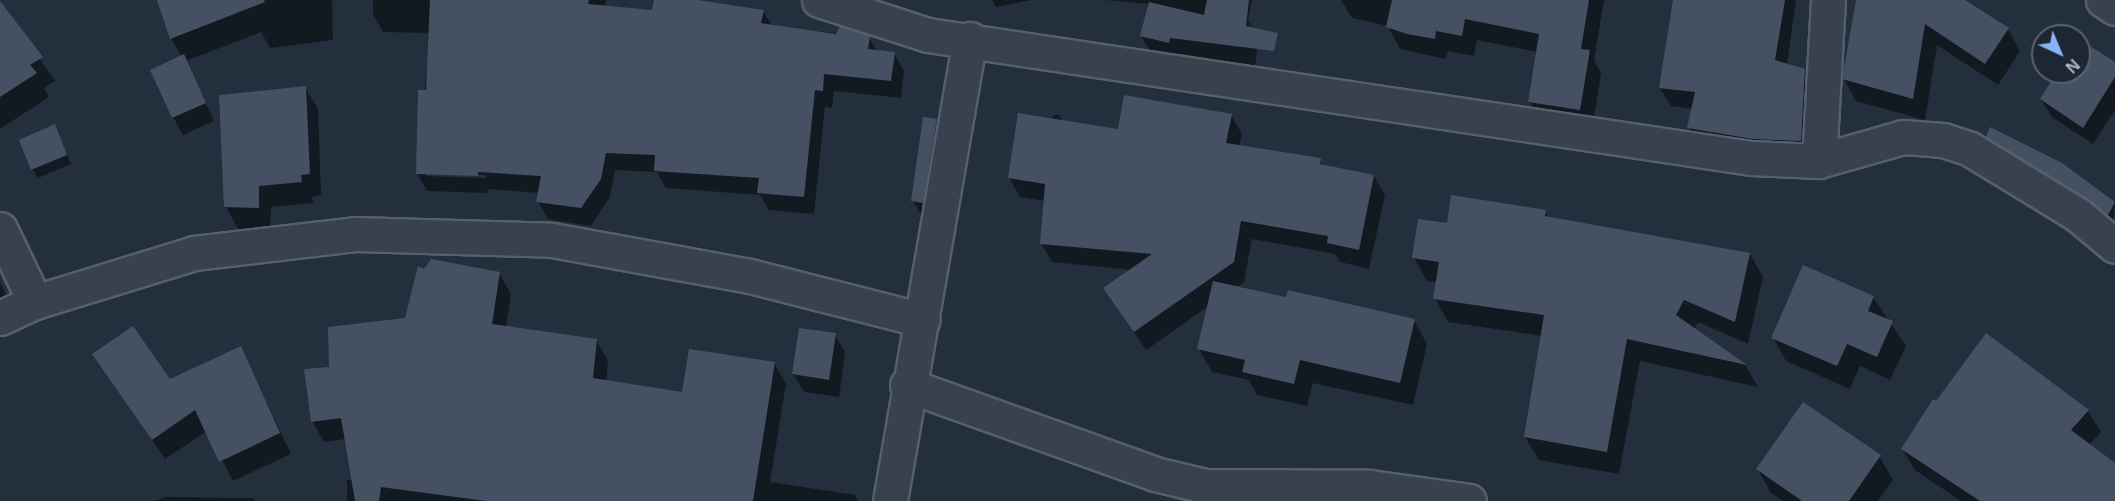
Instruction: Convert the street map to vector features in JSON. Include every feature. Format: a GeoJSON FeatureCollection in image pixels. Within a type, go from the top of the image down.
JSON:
{"type":"FeatureCollection","features":[{"type":"Feature","properties":{"kind":"street"},"geometry":{"type":"LineString","coordinates":[[819,0],[928,35],[970,39],[1730,154],[1819,161],[1903,136],[1943,140],[1970,149],[2078,215],[2115,246]]}},
{"type":"Feature","properties":{"kind":"street"},"geometry":{"type":"LineString","coordinates":[[1819,161],[1828,0]]}},
{"type":"Feature","properties":{"kind":"street"},"geometry":{"type":"LineString","coordinates":[[2103,0],[2115,8]]}},
{"type":"Feature","properties":{"kind":"street"},"geometry":{"type":"LineString","coordinates":[[890,501],[907,385],[922,320],[970,39]]}},
{"type":"Feature","properties":{"kind":"street"},"geometry":{"type":"LineString","coordinates":[[0,229],[35,302]]}},
{"type":"Feature","properties":{"kind":"street"},"geometry":{"type":"LineString","coordinates":[[0,318],[35,302],[194,253],[355,234],[552,240],[750,276],[922,320]]}},
{"type":"Feature","properties":{"kind":"street"},"geometry":{"type":"LineString","coordinates":[[907,385],[1155,474],[1204,486],[1370,487],[1469,501]]}},
{"type":"Feature","properties":{"kind":"building"},"geometry":{"type":"Polygon","coordinates":[[[157,0],[264,0],[265,2],[170,39],[157,0]]]}},
{"type":"Feature","properties":{"kind":"building"},"geometry":{"type":"Polygon","coordinates":[[[430,0],[589,0],[588,4],[652,10],[654,0],[697,0],[764,10],[761,23],[836,34],[840,26],[870,36],[868,49],[895,52],[891,81],[824,74],[823,91],[815,90],[804,197],[757,193],[759,178],[654,171],[655,155],[606,153],[601,179],[581,208],[536,202],[541,176],[478,172],[478,176],[416,174],[418,90],[426,90],[430,0]]]}},
{"type":"Feature","properties":{"kind":"building"},"geometry":{"type":"Polygon","coordinates":[[[1207,0],[1249,0],[1246,26],[1278,33],[1274,51],[1170,38],[1169,43],[1140,36],[1149,2],[1204,15],[1207,0]]]}},
{"type":"Feature","properties":{"kind":"building"},"geometry":{"type":"Polygon","coordinates":[[[1392,0],[1589,0],[1581,49],[1590,50],[1580,110],[1528,102],[1539,34],[1465,19],[1462,36],[1436,31],[1435,39],[1407,34],[1386,27],[1392,0]]]}},
{"type":"Feature","properties":{"kind":"building"},"geometry":{"type":"Polygon","coordinates":[[[1673,0],[1785,0],[1775,60],[1805,69],[1801,141],[1753,139],[1687,128],[1695,92],[1659,88],[1673,0]]]}},
{"type":"Feature","properties":{"kind":"building"},"geometry":{"type":"Polygon","coordinates":[[[1856,0],[1965,0],[2009,28],[1985,64],[1925,24],[1913,99],[1842,79],[1856,0]]]}},
{"type":"Feature","properties":{"kind":"building"},"geometry":{"type":"Polygon","coordinates":[[[0,1],[43,57],[30,65],[37,73],[0,97],[0,1]]]}},
{"type":"Feature","properties":{"kind":"building"},"geometry":{"type":"Polygon","coordinates":[[[2091,47],[2115,62],[2115,77],[2083,128],[2040,99],[2049,84],[2091,84],[2091,47]]]}},
{"type":"Feature","properties":{"kind":"building"},"geometry":{"type":"Polygon","coordinates":[[[184,54],[206,103],[172,118],[150,70],[184,54]]]}},
{"type":"Feature","properties":{"kind":"building"},"geometry":{"type":"Polygon","coordinates":[[[306,86],[310,174],[301,175],[302,182],[259,186],[259,208],[224,207],[219,95],[306,86]]]}},
{"type":"Feature","properties":{"kind":"building"},"geometry":{"type":"Polygon","coordinates":[[[1124,95],[1232,114],[1226,143],[1321,158],[1320,164],[1374,175],[1359,250],[1327,243],[1328,236],[1241,221],[1234,262],[1134,332],[1103,288],[1152,254],[1040,244],[1045,184],[1008,178],[1018,113],[1118,129],[1124,95]]]}},
{"type":"Feature","properties":{"kind":"building"},"geometry":{"type":"Polygon","coordinates":[[[923,117],[937,119],[923,203],[911,201],[923,117]]]}},
{"type":"Feature","properties":{"kind":"building"},"geometry":{"type":"Polygon","coordinates":[[[55,124],[67,155],[31,170],[19,140],[55,124]]]}},
{"type":"Feature","properties":{"kind":"building"},"geometry":{"type":"Polygon","coordinates":[[[1990,127],[2062,163],[2115,202],[2108,215],[1986,137],[1990,127]]]}},
{"type":"Feature","properties":{"kind":"building"},"geometry":{"type":"Polygon","coordinates":[[[1451,195],[1546,210],[1545,216],[1750,253],[1735,322],[1684,300],[1676,315],[1747,365],[1627,339],[1607,452],[1524,437],[1544,315],[1433,299],[1439,262],[1412,258],[1418,219],[1447,223],[1451,195]]]}},
{"type":"Feature","properties":{"kind":"building"},"geometry":{"type":"Polygon","coordinates":[[[431,259],[500,272],[492,324],[597,339],[593,378],[682,392],[689,349],[775,362],[753,501],[486,501],[381,487],[379,501],[355,501],[341,418],[311,422],[304,369],[329,367],[328,327],[405,318],[418,266],[424,269],[431,259]]]}},
{"type":"Feature","properties":{"kind":"building"},"geometry":{"type":"Polygon","coordinates":[[[1803,265],[1874,296],[1868,311],[1893,321],[1877,357],[1847,344],[1837,366],[1771,338],[1803,265]]]}},
{"type":"Feature","properties":{"kind":"building"},"geometry":{"type":"Polygon","coordinates":[[[1213,281],[1286,297],[1288,290],[1415,319],[1400,383],[1300,360],[1294,384],[1242,372],[1245,360],[1197,349],[1213,281]]]}},
{"type":"Feature","properties":{"kind":"building"},"geometry":{"type":"Polygon","coordinates":[[[133,326],[170,379],[241,346],[280,433],[219,462],[195,410],[152,440],[92,354],[133,326]]]}},
{"type":"Feature","properties":{"kind":"building"},"geometry":{"type":"Polygon","coordinates":[[[799,328],[836,333],[829,380],[792,374],[799,328]]]}},
{"type":"Feature","properties":{"kind":"building"},"geometry":{"type":"Polygon","coordinates":[[[1986,333],[2089,410],[2071,430],[2115,463],[2115,501],[1980,501],[1901,449],[1933,399],[1936,401],[1986,333]]]}},
{"type":"Feature","properties":{"kind":"building"},"geometry":{"type":"Polygon","coordinates":[[[1803,402],[1881,455],[1849,501],[1802,501],[1756,469],[1803,402]]]}}]}
